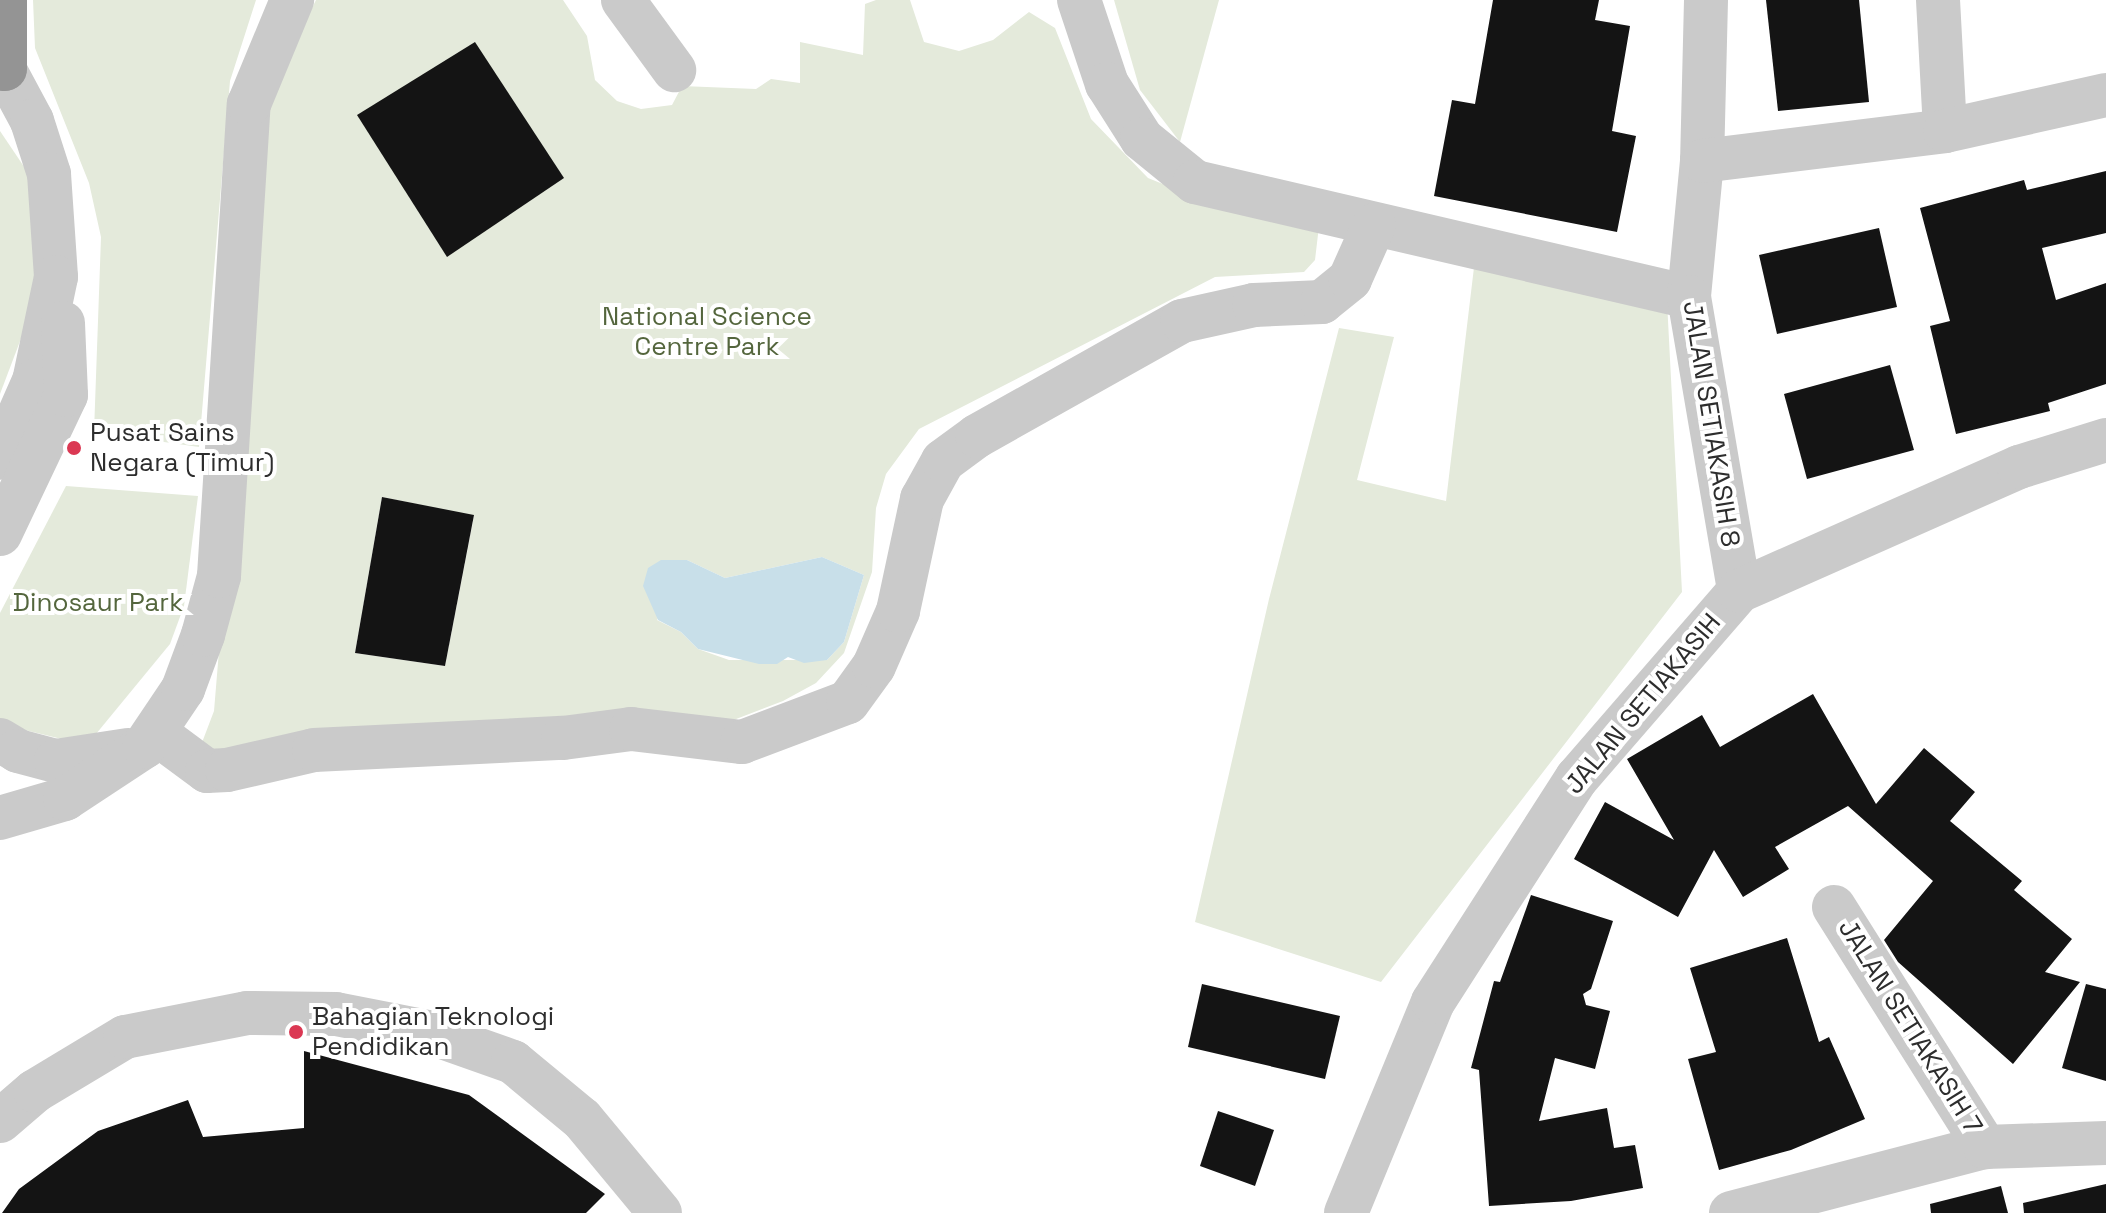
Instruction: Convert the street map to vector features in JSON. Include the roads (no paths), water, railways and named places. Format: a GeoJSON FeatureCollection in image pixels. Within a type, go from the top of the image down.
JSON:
{"type":"FeatureCollection","features":[{"type":"Feature","properties":{"kind":"highway"},"geometry":{"type":"LineString","coordinates":[[2,66],[5,0]]}},
{"type":"Feature","properties":{"kind":"street"},"geometry":{"type":"LineString","coordinates":[[0,844],[51,836],[74,825],[109,801],[133,772],[183,689],[219,576],[249,104],[292,0]]}},
{"type":"Feature","properties":{"kind":"street"},"geometry":{"type":"LineString","coordinates":[[623,0],[674,70]]}},
{"type":"Feature","properties":{"kind":"street"},"geometry":{"type":"LineString","coordinates":[[1079,0],[1107,84],[1142,139],[1195,182],[1689,297]]}},
{"type":"Feature","properties":{"kind":"street","name":"JALAN SETIAKASIH 8"},"geometry":{"type":"LineString","coordinates":[[1706,0],[1702,161],[1689,297],[1739,591]]}},
{"type":"Feature","properties":{"kind":"street"},"geometry":{"type":"LineString","coordinates":[[1938,0],[1945,131]]}},
{"type":"Feature","properties":{"kind":"street"},"geometry":{"type":"LineString","coordinates":[[0,534],[66,395],[65,337],[56,277],[49,174],[32,121],[2,66]]}},
{"type":"Feature","properties":{"kind":"street"},"geometry":{"type":"LineString","coordinates":[[1702,161],[1945,131],[2106,95]]}},
{"type":"Feature","properties":{"kind":"street"},"geometry":{"type":"LineString","coordinates":[[0,740],[18,751],[56,761],[151,740],[207,771],[314,750],[563,738],[631,729],[742,742],[848,702],[874,666],[898,611],[922,499],[943,461],[977,436],[1182,321],[1254,305],[1322,302],[1350,279],[1388,228]]}},
{"type":"Feature","properties":{"kind":"street"},"geometry":{"type":"LineString","coordinates":[[0,458],[34,381],[56,277]]}},
{"type":"Feature","properties":{"kind":"street","name":"JALAN SETIAKASIH"},"geometry":{"type":"LineString","coordinates":[[1346,1213],[1433,1002],[1577,778],[1739,591],[2019,467],[2106,440]]}},
{"type":"Feature","properties":{"kind":"street"},"geometry":{"type":"LineString","coordinates":[[0,818],[65,799],[151,740]]}},
{"type":"Feature","properties":{"kind":"street","name":"JALAN SETIAKASIH 7"},"geometry":{"type":"LineString","coordinates":[[1834,907],[1985,1147]]}},
{"type":"Feature","properties":{"kind":"street"},"geometry":{"type":"LineString","coordinates":[[0,1121],[35,1091],[125,1037],[247,1013],[336,1014],[428,1032],[513,1062],[582,1119],[660,1213]]}},
{"type":"Feature","properties":{"kind":"street","name":"JALAN SETIAKASIH 7"},"geometry":{"type":"LineString","coordinates":[[1731,1213],[1985,1147],[2106,1143]]}},
{"type":"Feature","properties":{"kind":"water"},"geometry":{"type":"Polygon","coordinates":[[[822,557],[864,575],[844,642],[827,660],[804,663],[788,657],[777,664],[759,664],[698,649],[681,632],[658,620],[643,586],[648,568],[661,560],[687,560],[725,578],[822,557]]]}},
{"type":"Feature","properties":{"kind":"place","name":"Pusat Sains Negara (Timur)"},"geometry":{"type":"Point","coordinates":[74,448]}},
{"type":"Feature","properties":{"kind":"place","name":"Bahagian Teknologi Pendidikan"},"geometry":{"type":"Point","coordinates":[296,1032]}},
{"type":"Feature","properties":{"kind":"park label","name":"National Science Centre Park"},"geometry":{"type":"Point","coordinates":[707,332]}},
{"type":"Feature","properties":{"kind":"park label","name":"Dinosaur Park"},"geometry":{"type":"Point","coordinates":[98,603]}}]}
